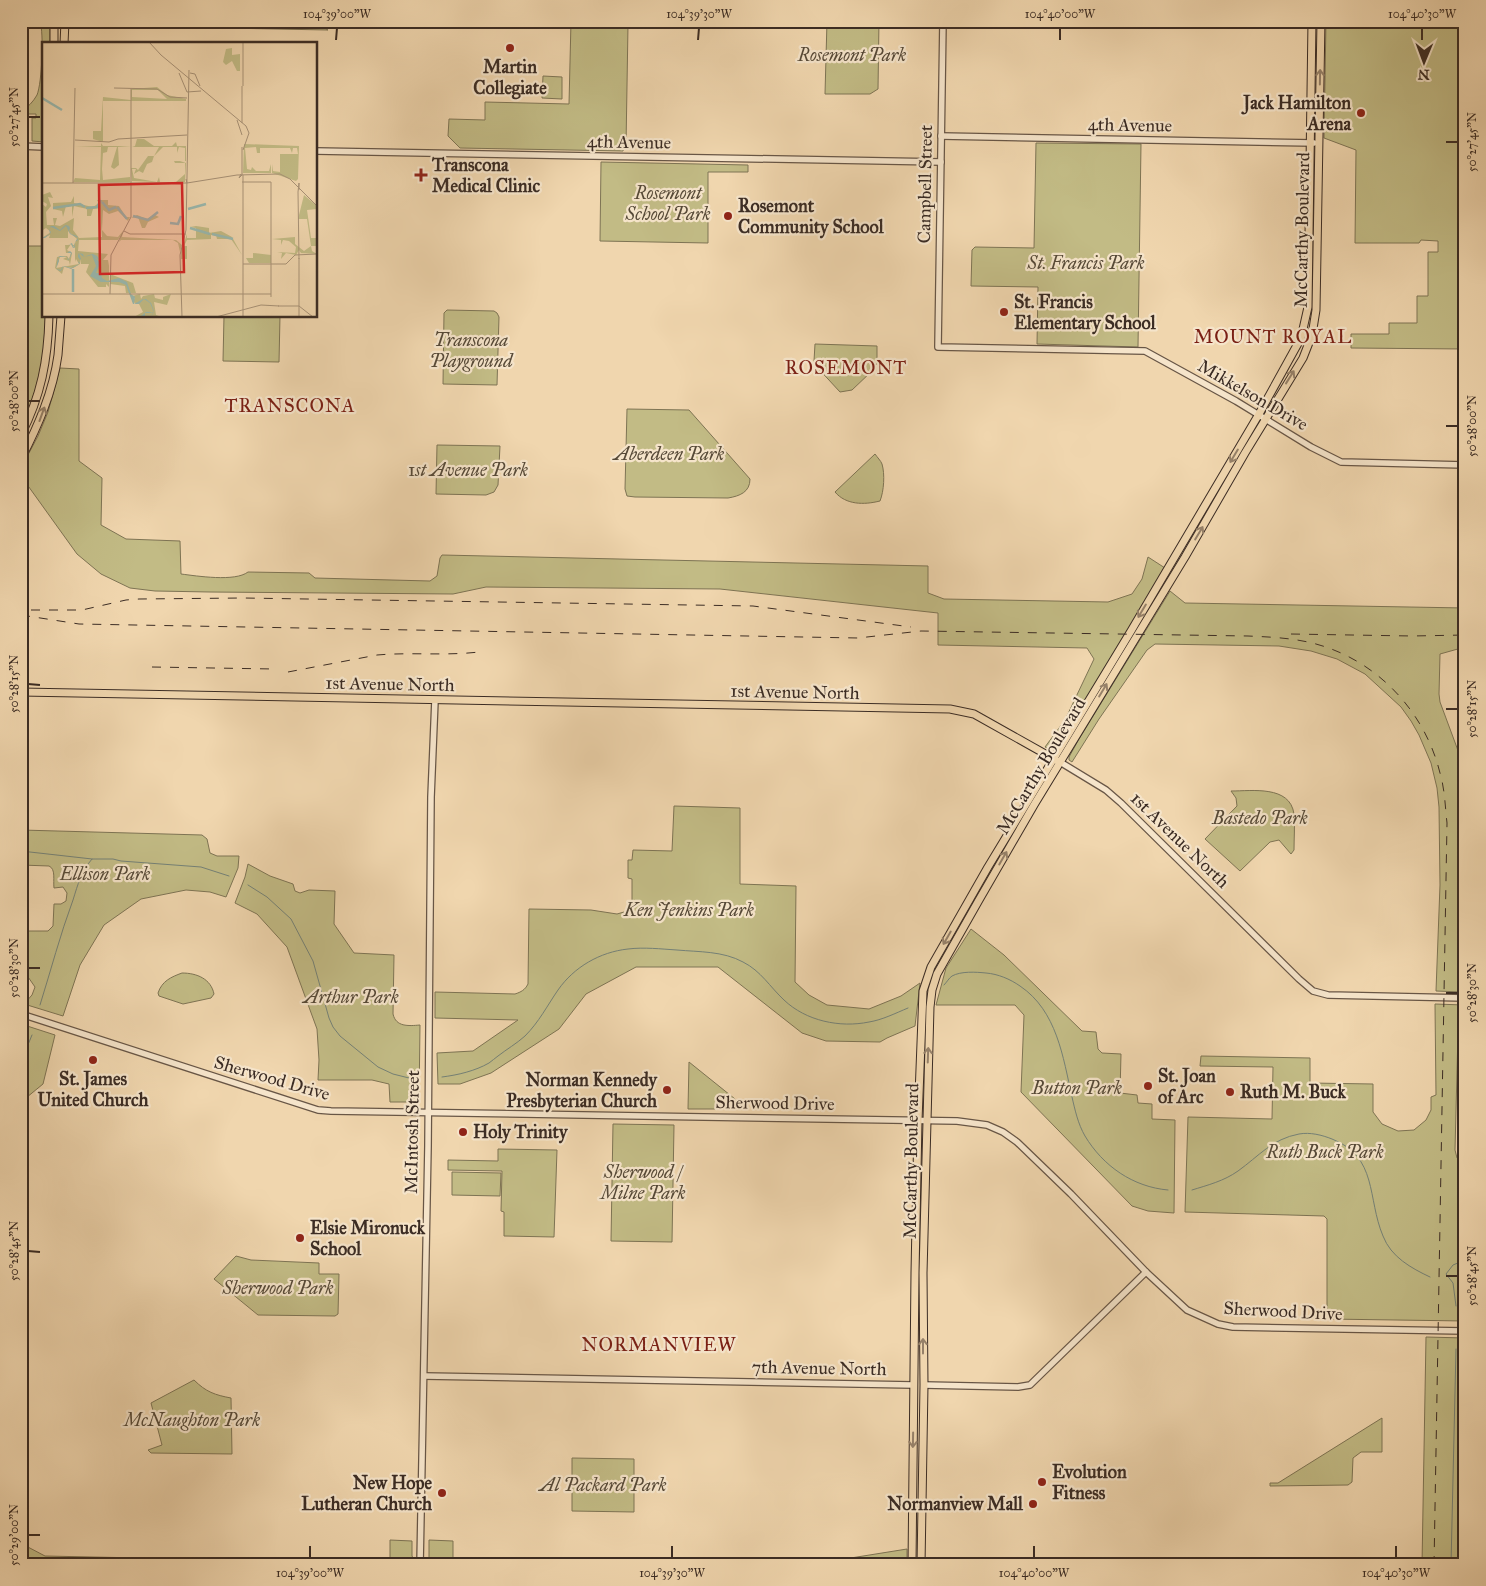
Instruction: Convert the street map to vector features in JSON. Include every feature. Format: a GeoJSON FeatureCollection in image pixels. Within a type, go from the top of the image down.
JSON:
{"type":"FeatureCollection","features":[{"type":"Feature","properties":{"kind":"main road"},"geometry":{"type":"LineString","coordinates":[[54,21],[54,42]]}},
{"type":"Feature","properties":{"kind":"main road"},"geometry":{"type":"LineString","coordinates":[[64,42],[65,21]]}},
{"type":"Feature","properties":{"kind":"main road","name":"McCarthy Boulevard"},"geometry":{"type":"LineString","coordinates":[[921,1565],[924,1385],[923,1273],[926,1121],[932,990],[937,974],[1057,760],[1259,414],[1301,338],[1308,307],[1312,21]]}},
{"type":"Feature","properties":{"kind":"main road","name":"McCarthy Boulevard"},"geometry":{"type":"LineString","coordinates":[[912,1564],[913,1385],[922,998],[931,967],[988,867],[1185,558],[1303,358],[1312,335],[1316,310],[1321,21]]}},
{"type":"Feature","properties":{"kind":"main road"},"geometry":{"type":"LineString","coordinates":[[21,435],[37,397],[44,373],[49,343],[49,318]]}},
{"type":"Feature","properties":{"kind":"main road"},"geometry":{"type":"LineString","coordinates":[[21,458],[40,420],[49,394],[58,356],[61,318]]}},
{"type":"Feature","properties":{"kind":"main road","name":"1st Avenue North"},"geometry":{"type":"LineString","coordinates":[[21,692],[950,709],[974,714],[1057,760]]}},
{"type":"Feature","properties":{"kind":"main road"},"geometry":{"type":"LineString","coordinates":[[912,1534],[921,1547]]}},
{"type":"Feature","properties":{"kind":"street","name":"Campbell Street"},"geometry":{"type":"LineString","coordinates":[[938,347],[943,21]]}},
{"type":"Feature","properties":{"kind":"street","name":"4th Avenue"},"geometry":{"type":"LineString","coordinates":[[941,136],[1319,144]]}},
{"type":"Feature","properties":{"kind":"street"},"geometry":{"type":"LineString","coordinates":[[21,146],[42,147]]}},
{"type":"Feature","properties":{"kind":"street","name":"4th Avenue"},"geometry":{"type":"LineString","coordinates":[[318,152],[941,162]]}},
{"type":"Feature","properties":{"kind":"street","name":"Mikkelson Drive"},"geometry":{"type":"LineString","coordinates":[[938,347],[1145,351],[1259,414],[1311,447],[1341,462],[1465,465]]}},
{"type":"Feature","properties":{"kind":"street","name":"McIntosh Street"},"geometry":{"type":"LineString","coordinates":[[420,1565],[431,816],[435,700]]}},
{"type":"Feature","properties":{"kind":"street","name":"1st Avenue North"},"geometry":{"type":"LineString","coordinates":[[1057,760],[1106,790],[1121,803],[1313,991],[1328,995],[1465,998]]}},
{"type":"Feature","properties":{"kind":"street","name":"Sherwood Drive"},"geometry":{"type":"LineString","coordinates":[[22,1014],[318,1110],[926,1121],[987,1125],[1017,1142],[1071,1194],[1146,1272],[1187,1310],[1218,1324],[1233,1327],[1465,1330]]}},
{"type":"Feature","properties":{"kind":"street"},"geometry":{"type":"LineString","coordinates":[[924,1385],[1018,1388],[1030,1385],[1146,1272]]}},
{"type":"Feature","properties":{"kind":"street","name":"7th Avenue North"},"geometry":{"type":"LineString","coordinates":[[424,1376],[913,1385]]}},
{"type":"Feature","properties":{"kind":"green space"},"geometry":{"type":"Polygon","coordinates":[[[40,21],[50,21],[50,42],[42,42],[42,47],[40,21]]]}},
{"type":"Feature","properties":{"kind":"green space"},"geometry":{"type":"Polygon","coordinates":[[[118,21],[312,21],[328,30],[117,26],[118,21]]]}},
{"type":"Feature","properties":{"kind":"green space"},"geometry":{"type":"Polygon","coordinates":[[[571,21],[625,21],[628,25],[626,146],[623,151],[460,148],[448,136],[449,119],[485,120],[485,102],[569,104],[571,21]]]}},
{"type":"Feature","properties":{"kind":"green space","name":"Rosemont Park"},"geometry":{"type":"Polygon","coordinates":[[[827,21],[879,21],[878,89],[870,94],[825,94],[827,21]]]}},
{"type":"Feature","properties":{"kind":"green space"},"geometry":{"type":"Polygon","coordinates":[[[1326,21],[1465,21],[1465,349],[1351,348],[1351,334],[1389,334],[1389,323],[1417,323],[1417,296],[1428,296],[1428,252],[1438,252],[1438,241],[1421,240],[1419,243],[1355,243],[1356,150],[1324,138],[1326,21]]]}},
{"type":"Feature","properties":{"kind":"green space"},"geometry":{"type":"Polygon","coordinates":[[[42,47],[42,142],[32,141],[32,118],[36,118],[36,114],[21,114],[37,95],[42,47]]]}},
{"type":"Feature","properties":{"kind":"green space"},"geometry":{"type":"Polygon","coordinates":[[[543,76],[562,77],[562,99],[542,98],[543,76]]]}},
{"type":"Feature","properties":{"kind":"green space","name":"St. Francis Park"},"geometry":{"type":"Polygon","coordinates":[[[1036,143],[1141,144],[1138,347],[1037,344],[1038,287],[971,286],[972,250],[975,247],[1034,248],[1036,143]]]}},
{"type":"Feature","properties":{"kind":"green space","name":"Rosemont School Park"},"geometry":{"type":"Polygon","coordinates":[[[601,162],[748,165],[748,172],[708,172],[708,243],[600,241],[601,162]]]}},
{"type":"Feature","properties":{"kind":"green space"},"geometry":{"type":"Polygon","coordinates":[[[21,246],[42,246],[42,318],[46,318],[44,346],[40,373],[21,427],[21,246]]]}},
{"type":"Feature","properties":{"kind":"green space","name":"Transcona Playground"},"geometry":{"type":"Polygon","coordinates":[[[447,310],[494,311],[497,313],[499,317],[497,385],[443,384],[444,313],[447,310]]]}},
{"type":"Feature","properties":{"kind":"green space"},"geometry":{"type":"Polygon","coordinates":[[[224,318],[280,318],[279,362],[223,361],[224,318]]]}},
{"type":"Feature","properties":{"kind":"green space"},"geometry":{"type":"Polygon","coordinates":[[[815,344],[877,346],[877,364],[852,390],[840,392],[816,366],[814,361],[815,344]]]}},
{"type":"Feature","properties":{"kind":"green space"},"geometry":{"type":"Polygon","coordinates":[[[60,368],[79,369],[79,461],[102,478],[101,525],[126,539],[180,541],[181,574],[225,578],[248,572],[309,573],[315,578],[430,581],[437,576],[442,555],[928,566],[928,593],[944,599],[1108,602],[1132,594],[1142,579],[1148,557],[1165,568],[1097,684],[1052,750],[1045,747],[1065,720],[1094,659],[1087,648],[938,645],[938,613],[720,589],[486,587],[453,594],[155,591],[130,588],[101,574],[77,554],[26,483],[21,497],[21,468],[48,412],[60,368]]]}},
{"type":"Feature","properties":{"kind":"green space","name":"Aberdeen Park"},"geometry":{"type":"Polygon","coordinates":[[[627,409],[689,410],[750,479],[748,487],[740,495],[728,498],[627,496],[625,489],[627,409]]]}},
{"type":"Feature","properties":{"kind":"green space","name":"1st Avenue Park"},"geometry":{"type":"Polygon","coordinates":[[[437,445],[500,446],[498,485],[494,492],[486,495],[436,494],[437,445]]]}},
{"type":"Feature","properties":{"kind":"green space"},"geometry":{"type":"Polygon","coordinates":[[[875,454],[881,463],[884,473],[880,501],[856,503],[839,496],[835,492],[875,454]]]}},
{"type":"Feature","properties":{"kind":"green space"},"geometry":{"type":"Polygon","coordinates":[[[1170,591],[1185,603],[1465,608],[1465,647],[1440,654],[1439,694],[1440,702],[1463,764],[1459,967],[1462,970],[1462,992],[1436,991],[1440,885],[1439,807],[1431,763],[1419,735],[1401,707],[1365,674],[1337,659],[1311,651],[1279,646],[1155,644],[1147,650],[1072,762],[1069,760],[1079,739],[1170,591]]]}},
{"type":"Feature","properties":{"kind":"green space","name":"Bastedo Park"},"geometry":{"type":"Polygon","coordinates":[[[1231,791],[1269,792],[1285,798],[1291,805],[1294,814],[1294,850],[1291,854],[1279,840],[1270,842],[1240,871],[1205,839],[1237,806],[1236,798],[1231,791]]]}},
{"type":"Feature","properties":{"kind":"green space","name":"Ken Jenkins Park"},"geometry":{"type":"Polygon","coordinates":[[[674,806],[740,808],[740,884],[796,886],[795,982],[809,995],[827,1005],[869,1009],[901,996],[920,983],[915,1026],[880,1042],[826,1041],[802,1033],[718,967],[636,967],[586,994],[559,1029],[491,1073],[460,1084],[438,1084],[437,1053],[473,1051],[518,1020],[435,1018],[435,992],[515,994],[521,992],[528,984],[529,909],[591,910],[617,914],[624,912],[632,913],[632,879],[628,878],[628,860],[632,860],[633,850],[672,851],[674,806]]]}},
{"type":"Feature","properties":{"kind":"green space","name":"Ellison Park"},"geometry":{"type":"Polygon","coordinates":[[[21,830],[202,835],[207,839],[210,853],[217,856],[239,856],[238,868],[226,897],[210,892],[186,890],[141,899],[104,925],[80,965],[63,1016],[24,1004],[32,995],[35,987],[26,974],[27,931],[48,931],[53,926],[54,904],[61,904],[66,901],[67,893],[63,887],[54,888],[53,870],[51,867],[21,865],[21,830]]]}},
{"type":"Feature","properties":{"kind":"green space","name":"Arthur Park"},"geometry":{"type":"Polygon","coordinates":[[[248,864],[270,876],[293,884],[295,891],[300,893],[309,890],[335,891],[334,924],[354,953],[394,955],[393,1014],[397,1021],[403,1025],[420,1025],[419,1102],[390,1102],[389,1084],[372,1080],[318,1080],[317,1029],[287,947],[257,914],[235,903],[248,864]]]}},
{"type":"Feature","properties":{"kind":"green space","name":"Button Park"},"geometry":{"type":"Polygon","coordinates":[[[971,929],[1004,955],[1082,1031],[1096,1032],[1098,1049],[1102,1053],[1121,1054],[1120,1093],[1137,1095],[1138,1103],[1152,1104],[1152,1119],[1175,1120],[1174,1213],[1148,1211],[1132,1206],[1021,1092],[1024,1015],[1015,1005],[936,1005],[946,968],[971,929]]]}},
{"type":"Feature","properties":{"kind":"green space"},"geometry":{"type":"Polygon","coordinates":[[[182,973],[193,974],[207,981],[214,994],[211,998],[183,1004],[159,996],[158,993],[164,982],[182,973]]]}},
{"type":"Feature","properties":{"kind":"green space","name":"Ruth Buck Park"},"geometry":{"type":"Polygon","coordinates":[[[1435,1004],[1464,1005],[1463,1026],[1458,1032],[1455,1150],[1457,1158],[1465,1164],[1465,1321],[1327,1319],[1327,1219],[1324,1216],[1185,1212],[1188,1117],[1272,1119],[1273,1067],[1200,1066],[1201,1056],[1310,1058],[1310,1083],[1373,1084],[1373,1112],[1382,1124],[1398,1131],[1414,1130],[1426,1120],[1431,1110],[1431,1097],[1436,1095],[1435,1004]]]}},
{"type":"Feature","properties":{"kind":"green space"},"geometry":{"type":"Polygon","coordinates":[[[21,1024],[55,1035],[43,1084],[21,1102],[21,1024]]]}},
{"type":"Feature","properties":{"kind":"green space"},"geometry":{"type":"Polygon","coordinates":[[[689,1062],[735,1099],[735,1109],[688,1109],[689,1062]]]}},
{"type":"Feature","properties":{"kind":"green space","name":"Sherwood / Milne Park"},"geometry":{"type":"Polygon","coordinates":[[[613,1124],[674,1125],[672,1242],[611,1241],[613,1124]]]}},
{"type":"Feature","properties":{"kind":"green space"},"geometry":{"type":"Polygon","coordinates":[[[498,1149],[557,1150],[554,1237],[504,1236],[504,1212],[501,1211],[502,1171],[448,1170],[448,1160],[498,1161],[498,1149]]]}},
{"type":"Feature","properties":{"kind":"green space"},"geometry":{"type":"Polygon","coordinates":[[[452,1172],[501,1173],[500,1196],[452,1195],[452,1172]]]}},
{"type":"Feature","properties":{"kind":"green space","name":"Sherwood Park"},"geometry":{"type":"Polygon","coordinates":[[[236,1256],[251,1260],[319,1263],[319,1274],[339,1274],[338,1314],[335,1316],[258,1315],[214,1279],[236,1256]]]}},
{"type":"Feature","properties":{"kind":"green space"},"geometry":{"type":"Polygon","coordinates":[[[1426,1337],[1465,1338],[1463,1565],[1422,1565],[1426,1337]]]}},
{"type":"Feature","properties":{"kind":"green space","name":"McNaughton Park"},"geometry":{"type":"Polygon","coordinates":[[[194,1380],[211,1392],[231,1398],[232,1454],[151,1453],[148,1450],[162,1445],[151,1403],[194,1380]]]}},
{"type":"Feature","properties":{"kind":"green space"},"geometry":{"type":"Polygon","coordinates":[[[1382,1418],[1382,1452],[1361,1452],[1353,1458],[1352,1482],[1348,1485],[1270,1486],[1270,1483],[1278,1483],[1382,1418]]]}},
{"type":"Feature","properties":{"kind":"green space","name":"Al Packard Park"},"geometry":{"type":"Polygon","coordinates":[[[572,1458],[634,1459],[634,1512],[572,1511],[572,1458]]]}},
{"type":"Feature","properties":{"kind":"green space"},"geometry":{"type":"Polygon","coordinates":[[[21,1530],[26,1546],[45,1556],[378,1563],[390,1558],[390,1540],[412,1541],[414,1565],[21,1565],[21,1530]]]}},
{"type":"Feature","properties":{"kind":"green space"},"geometry":{"type":"Polygon","coordinates":[[[429,1540],[453,1541],[453,1561],[455,1565],[427,1565],[429,1540]]]}},
{"type":"Feature","properties":{"kind":"green space"},"geometry":{"type":"Polygon","coordinates":[[[907,1549],[907,1565],[807,1565],[907,1549]]]}},
{"type":"Feature","properties":{"kind":"waterway"},"geometry":{"type":"LineString","coordinates":[[21,851],[92,859]]}},
{"type":"Feature","properties":{"kind":"waterway"},"geometry":{"type":"LineString","coordinates":[[40,1005],[78,883],[92,859],[113,859],[201,867],[229,876]]}},
{"type":"Feature","properties":{"kind":"waterway"},"geometry":{"type":"LineString","coordinates":[[248,885],[267,897],[291,919],[313,961],[329,1018],[340,1036],[378,1067],[393,1074],[413,1079]]}},
{"type":"Feature","properties":{"kind":"waterway"},"geometry":{"type":"LineString","coordinates":[[442,1077],[466,1072],[489,1063],[530,1031],[558,990],[572,974],[598,957],[628,949],[652,948],[702,952],[735,958],[755,970],[793,1007],[813,1018],[824,1021],[858,1024],[884,1018],[908,1008]]}},
{"type":"Feature","properties":{"kind":"waterway"},"geometry":{"type":"LineString","coordinates":[[944,985],[952,976],[960,973],[990,974],[1012,981],[1032,996],[1042,1008],[1056,1036],[1077,1117],[1092,1147],[1110,1165],[1131,1180],[1143,1185],[1168,1190]]}},
{"type":"Feature","properties":{"kind":"waterway"},"geometry":{"type":"LineString","coordinates":[[21,1057],[32,1035]]}},
{"type":"Feature","properties":{"kind":"waterway"},"geometry":{"type":"LineString","coordinates":[[1192,1190],[1233,1174],[1273,1144],[1289,1136],[1307,1133],[1332,1139],[1347,1147],[1357,1156],[1364,1168],[1369,1180],[1378,1222],[1391,1250],[1409,1266],[1430,1277]]}},
{"type":"Feature","properties":{"kind":"waterway"},"geometry":{"type":"LineString","coordinates":[[1456,1306],[1453,1283],[1446,1274],[1453,1265],[1465,1260]]}},
{"type":"Feature","properties":{"kind":"waterway"},"geometry":{"type":"LineString","coordinates":[[1451,1565],[1456,1349]]}},
{"type":"Feature","properties":{"kind":"railway"},"geometry":{"type":"LineString","coordinates":[[31,610],[82,610],[139,599],[243,598],[753,606],[911,627]]}},
{"type":"Feature","properties":{"kind":"railway"},"geometry":{"type":"LineString","coordinates":[[21,615],[79,624],[858,638],[921,631],[1248,636],[1282,638],[1316,644],[1339,652],[1379,676],[1411,710],[1423,729],[1433,751],[1442,779],[1447,823],[1434,1565]]}},
{"type":"Feature","properties":{"kind":"railway"},"geometry":{"type":"LineString","coordinates":[[1291,634],[1465,635]]}},
{"type":"Feature","properties":{"kind":"railway"},"geometry":{"type":"LineString","coordinates":[[288,672],[377,655],[479,652]]}},
{"type":"Feature","properties":{"kind":"railway"},"geometry":{"type":"LineString","coordinates":[[152,667],[274,669]]}},
{"type":"Feature","properties":{"kind":"place","name":"Martin Collegiate"},"geometry":{"type":"Point","coordinates":[510,48]}},
{"type":"Feature","properties":{"kind":"place","name":"Jack Hamilton Arena"},"geometry":{"type":"Point","coordinates":[1361,113]}},
{"type":"Feature","properties":{"kind":"place","name":"Transcona Medical Clinic"},"geometry":{"type":"Point","coordinates":[421,175]}},
{"type":"Feature","properties":{"kind":"place","name":"Rosemont Community School"},"geometry":{"type":"Point","coordinates":[728,216]}},
{"type":"Feature","properties":{"kind":"place","name":"St. Francis Elementary School"},"geometry":{"type":"Point","coordinates":[1004,312]}},
{"type":"Feature","properties":{"kind":"place","name":"St. James United Church"},"geometry":{"type":"Point","coordinates":[93,1060]}},
{"type":"Feature","properties":{"kind":"place","name":"St. Joan of Arc"},"geometry":{"type":"Point","coordinates":[1148,1086]}},
{"type":"Feature","properties":{"kind":"place","name":"Norman Kennedy Presbyterian Church"},"geometry":{"type":"Point","coordinates":[667,1090]}},
{"type":"Feature","properties":{"kind":"place","name":"Ruth M. Buck"},"geometry":{"type":"Point","coordinates":[1230,1092]}},
{"type":"Feature","properties":{"kind":"place","name":"Holy Trinity"},"geometry":{"type":"Point","coordinates":[463,1132]}},
{"type":"Feature","properties":{"kind":"place","name":"Elsie Mironuck School"},"geometry":{"type":"Point","coordinates":[300,1238]}},
{"type":"Feature","properties":{"kind":"place","name":"Evolution Fitness"},"geometry":{"type":"Point","coordinates":[1042,1482]}},
{"type":"Feature","properties":{"kind":"place","name":"New Hope Lutheran Church"},"geometry":{"type":"Point","coordinates":[442,1493]}},
{"type":"Feature","properties":{"kind":"place","name":"Normanview Mall"},"geometry":{"type":"Point","coordinates":[1033,1504]}},
{"type":"Feature","properties":{"kind":"district","name":"MOUNT ROYAL"},"geometry":{"type":"Point","coordinates":[1273,336]}},
{"type":"Feature","properties":{"kind":"district","name":"ROSEMONT"},"geometry":{"type":"Point","coordinates":[846,367]}},
{"type":"Feature","properties":{"kind":"district","name":"TRANSCONA"},"geometry":{"type":"Point","coordinates":[290,405]}},
{"type":"Feature","properties":{"kind":"district","name":"NORMANVIEW"},"geometry":{"type":"Point","coordinates":[659,1344]}}]}
